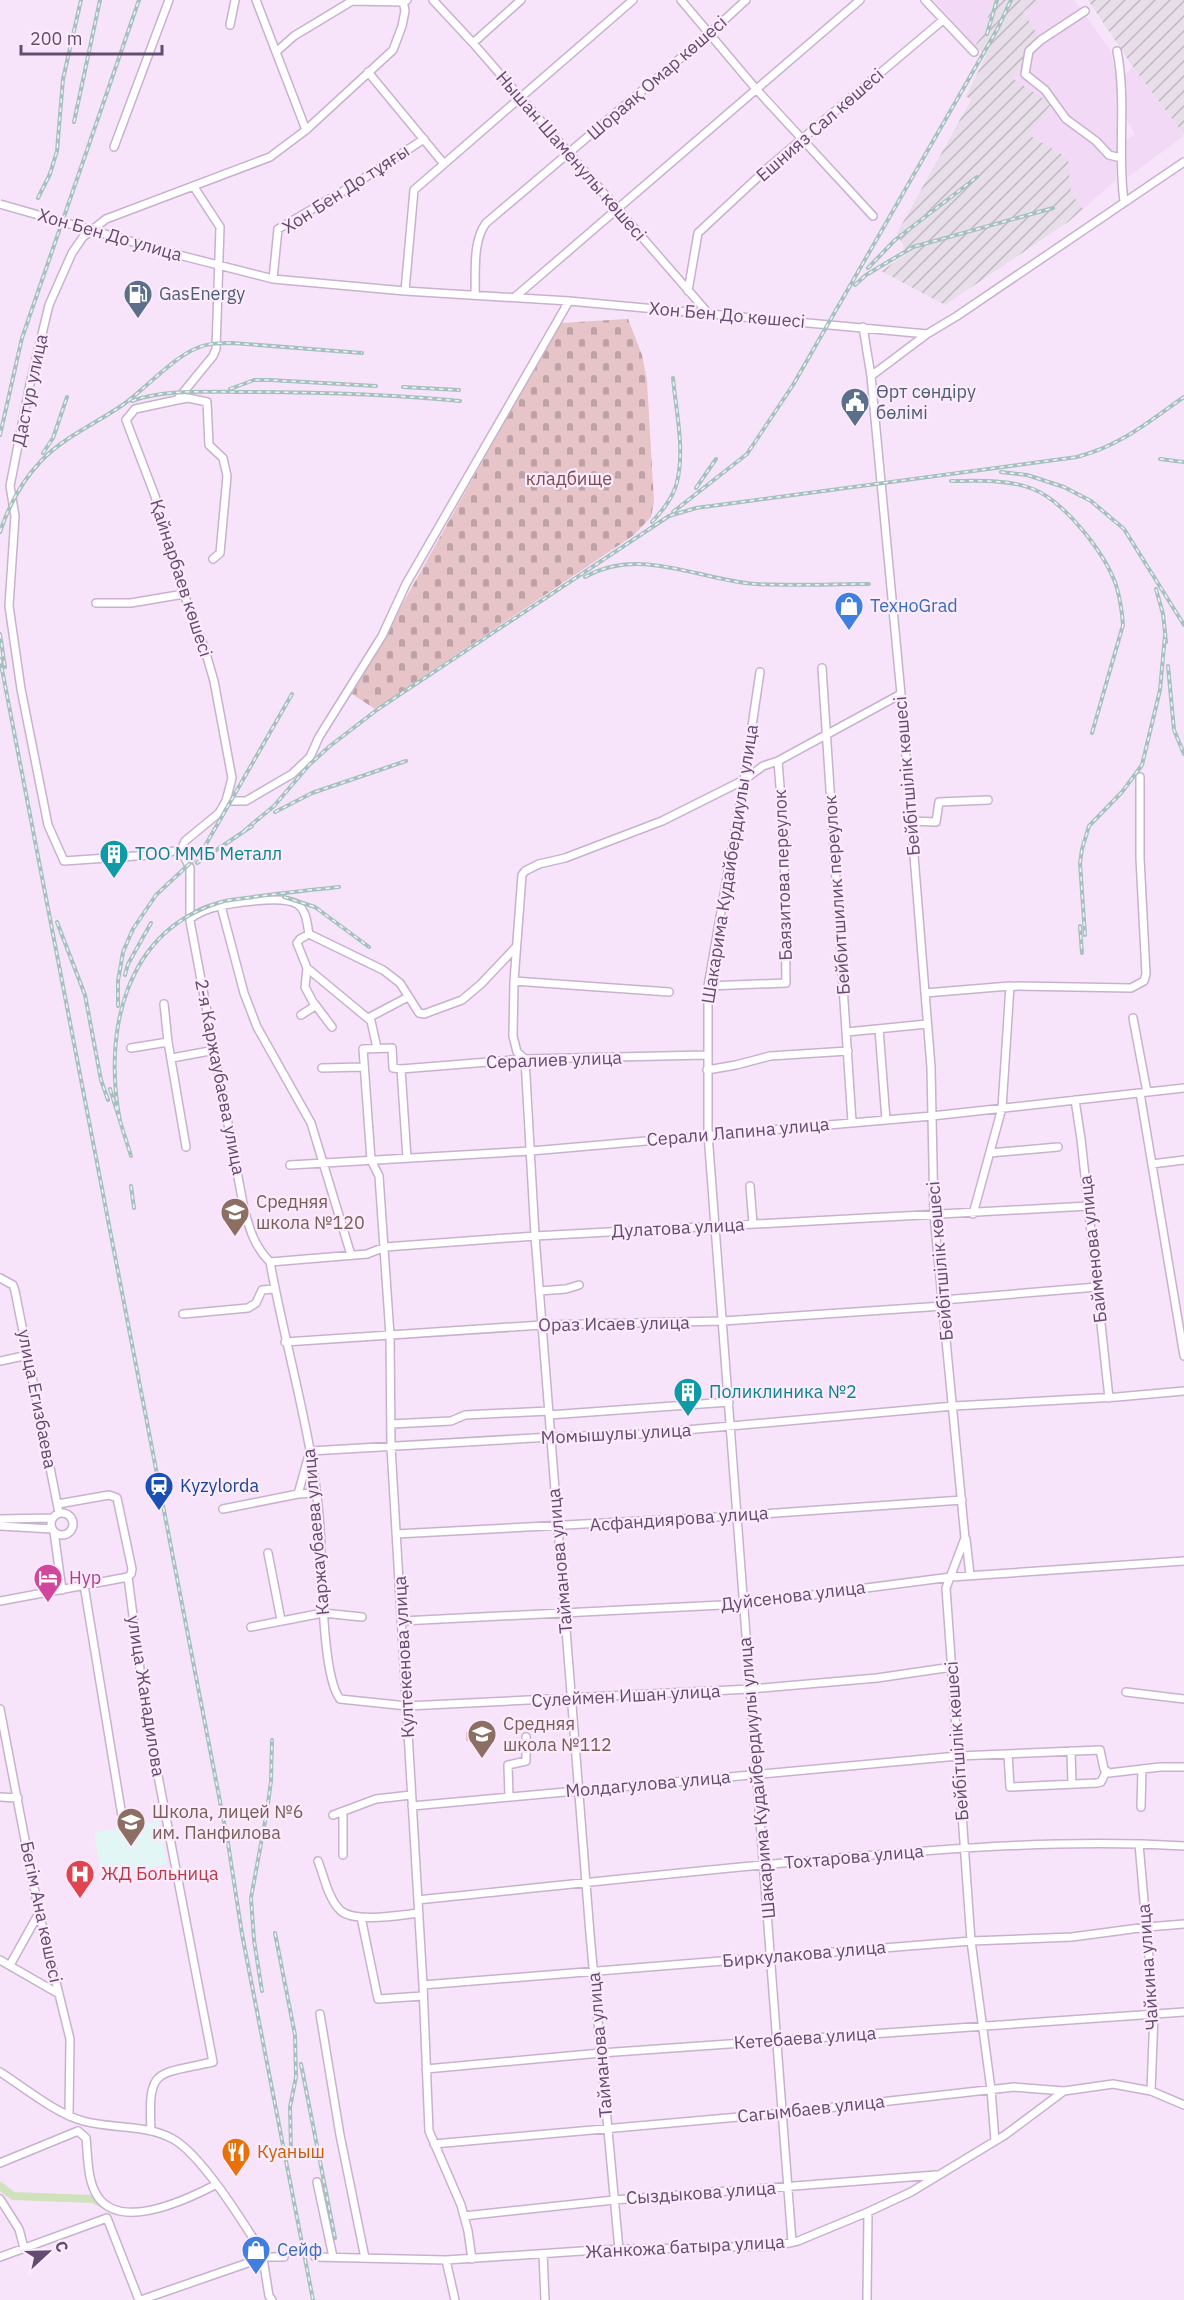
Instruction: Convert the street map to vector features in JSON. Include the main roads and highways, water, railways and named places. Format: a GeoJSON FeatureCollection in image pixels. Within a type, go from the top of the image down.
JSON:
{"type":"FeatureCollection","features":[{"type":"Feature","properties":{"kind":"waterway"},"geometry":{"type":"LineString","coordinates":[[0,2186],[13,2196],[93,2199],[108,2207]]}},
{"type":"Feature","properties":{"kind":"railway"},"geometry":{"type":"LineString","coordinates":[[38,198],[50,174],[57,151],[63,79],[81,0]]}},
{"type":"Feature","properties":{"kind":"railway"},"geometry":{"type":"LineString","coordinates":[[74,122],[100,0]]}},
{"type":"Feature","properties":{"kind":"railway"},"geometry":{"type":"LineString","coordinates":[[0,435],[22,338],[139,0]]}},
{"type":"Feature","properties":{"kind":"railway"},"geometry":{"type":"LineString","coordinates":[[987,34],[997,0]]}},
{"type":"Feature","properties":{"kind":"railway"},"geometry":{"type":"LineString","coordinates":[[673,512],[747,454],[793,385],[998,28],[1011,0]]}},
{"type":"Feature","properties":{"kind":"railway"},"geometry":{"type":"LineString","coordinates":[[868,268],[895,240],[977,177]]}},
{"type":"Feature","properties":{"kind":"railway"},"geometry":{"type":"LineString","coordinates":[[855,285],[866,275],[913,247],[1053,208]]}},
{"type":"Feature","properties":{"kind":"railway"},"geometry":{"type":"LineString","coordinates":[[0,532],[17,494],[28,477],[50,452],[124,404],[188,352],[205,345],[233,343],[362,353]]}},
{"type":"Feature","properties":{"kind":"railway"},"geometry":{"type":"LineString","coordinates":[[652,522],[673,493],[679,469],[680,443],[673,378]]}},
{"type":"Feature","properties":{"kind":"railway"},"geometry":{"type":"LineString","coordinates":[[230,389],[254,380],[376,386]]}},
{"type":"Feature","properties":{"kind":"railway"},"geometry":{"type":"LineString","coordinates":[[403,387],[459,390]]}},
{"type":"Feature","properties":{"kind":"railway"},"geometry":{"type":"LineString","coordinates":[[132,401],[171,393],[199,392],[295,392],[460,401]]}},
{"type":"Feature","properties":{"kind":"railway"},"geometry":{"type":"LineString","coordinates":[[43,453],[53,438],[67,397]]}},
{"type":"Feature","properties":{"kind":"railway"},"geometry":{"type":"LineString","coordinates":[[245,830],[274,806],[309,765],[378,709],[669,516],[696,508],[1077,457],[1120,440],[1184,397]]}},
{"type":"Feature","properties":{"kind":"railway"},"geometry":{"type":"LineString","coordinates":[[696,488],[716,459]]}},
{"type":"Feature","properties":{"kind":"railway"},"geometry":{"type":"LineString","coordinates":[[1160,459],[1184,462]]}},
{"type":"Feature","properties":{"kind":"railway"},"geometry":{"type":"LineString","coordinates":[[1001,472],[1027,475],[1064,487],[1091,501],[1124,529],[1184,625]]}},
{"type":"Feature","properties":{"kind":"railway"},"geometry":{"type":"LineString","coordinates":[[951,481],[1003,482],[1033,489],[1045,495],[1070,516],[1093,544],[1111,572],[1121,605],[1123,625],[1092,733]]}},
{"type":"Feature","properties":{"kind":"railway"},"geometry":{"type":"LineString","coordinates":[[585,577],[606,568],[627,564],[670,567],[755,584],[869,584]]}},
{"type":"Feature","properties":{"kind":"railway"},"geometry":{"type":"LineString","coordinates":[[1156,589],[1163,614],[1166,642]]}},
{"type":"Feature","properties":{"kind":"railway"},"geometry":{"type":"LineString","coordinates":[[0,634],[5,667]]}},
{"type":"Feature","properties":{"kind":"railway"},"geometry":{"type":"LineString","coordinates":[[1085,935],[1080,863],[1082,849],[1089,826],[1122,792],[1142,765],[1160,690],[1165,635]]}},
{"type":"Feature","properties":{"kind":"railway"},"geometry":{"type":"LineString","coordinates":[[0,659],[228,1843],[242,1934],[313,2300]]}},
{"type":"Feature","properties":{"kind":"railway"},"geometry":{"type":"LineString","coordinates":[[1168,666],[1174,730],[1184,754]]}},
{"type":"Feature","properties":{"kind":"railway"},"geometry":{"type":"LineString","coordinates":[[118,1006],[118,981],[123,952],[133,929],[156,895],[201,853],[292,694]]}},
{"type":"Feature","properties":{"kind":"railway"},"geometry":{"type":"LineString","coordinates":[[275,812],[312,793],[406,761]]}},
{"type":"Feature","properties":{"kind":"railway"},"geometry":{"type":"LineString","coordinates":[[197,863],[252,826]]}},
{"type":"Feature","properties":{"kind":"railway"},"geometry":{"type":"LineString","coordinates":[[110,1089],[120,1121],[115,1088],[115,1054],[119,1021],[128,989],[142,961],[162,936],[188,916],[221,902],[339,887]]}},
{"type":"Feature","properties":{"kind":"railway"},"geometry":{"type":"LineString","coordinates":[[284,897],[315,907],[369,947]]}},
{"type":"Feature","properties":{"kind":"railway"},"geometry":{"type":"LineString","coordinates":[[57,922],[85,995],[101,1080],[108,1100]]}},
{"type":"Feature","properties":{"kind":"railway"},"geometry":{"type":"LineString","coordinates":[[125,975],[128,964],[151,923]]}},
{"type":"Feature","properties":{"kind":"railway"},"geometry":{"type":"LineString","coordinates":[[1080,926],[1082,953]]}},
{"type":"Feature","properties":{"kind":"railway"},"geometry":{"type":"LineString","coordinates":[[120,1121],[131,1156]]}},
{"type":"Feature","properties":{"kind":"railway"},"geometry":{"type":"LineString","coordinates":[[131,1186],[134,1208]]}},
{"type":"Feature","properties":{"kind":"railway"},"geometry":{"type":"LineString","coordinates":[[262,1991],[254,1940],[251,1898],[271,1781],[272,1740]]}},
{"type":"Feature","properties":{"kind":"railway"},"geometry":{"type":"LineString","coordinates":[[275,1933],[295,2035],[296,2077],[290,2107],[291,2150]]}},
{"type":"Feature","properties":{"kind":"railway"},"geometry":{"type":"LineString","coordinates":[[301,2064],[335,2238]]}},
{"type":"Feature","properties":{"kind":"place","name":"GasEnergy"},"geometry":{"type":"Point","coordinates":[138,320]}},
{"type":"Feature","properties":{"kind":"place","name":"Өрт сөндіру бөлімі"},"geometry":{"type":"Point","coordinates":[855,428]}},
{"type":"Feature","properties":{"kind":"place","name":"ТехноGrad"},"geometry":{"type":"Point","coordinates":[849,632]}},
{"type":"Feature","properties":{"kind":"place","name":"ТОО ММБ Металл"},"geometry":{"type":"Point","coordinates":[114,880]}},
{"type":"Feature","properties":{"kind":"place","name":"Средняя школа №120"},"geometry":{"type":"Point","coordinates":[235,1238]}},
{"type":"Feature","properties":{"kind":"place","name":"Поликлиника №2"},"geometry":{"type":"Point","coordinates":[688,1418]}},
{"type":"Feature","properties":{"kind":"place","name":"Kyzylorda"},"geometry":{"type":"Point","coordinates":[159,1512]}},
{"type":"Feature","properties":{"kind":"place","name":"Нур"},"geometry":{"type":"Point","coordinates":[48,1604]}},
{"type":"Feature","properties":{"kind":"place","name":"Средняя школа №112"},"geometry":{"type":"Point","coordinates":[482,1760]}},
{"type":"Feature","properties":{"kind":"place","name":"Школа, лицей №6 им. Панфилова"},"geometry":{"type":"Point","coordinates":[131,1848]}},
{"type":"Feature","properties":{"kind":"place","name":"ЖД Больница"},"geometry":{"type":"Point","coordinates":[80,1900]}},
{"type":"Feature","properties":{"kind":"place","name":"Куаныш"},"geometry":{"type":"Point","coordinates":[236,2178]}},
{"type":"Feature","properties":{"kind":"place","name":"Сейф"},"geometry":{"type":"Point","coordinates":[256,2276]}},
{"type":"Feature","properties":{"kind":"park label","name":"кладбище"},"geometry":{"type":"Point","coordinates":[569,479]}}]}
